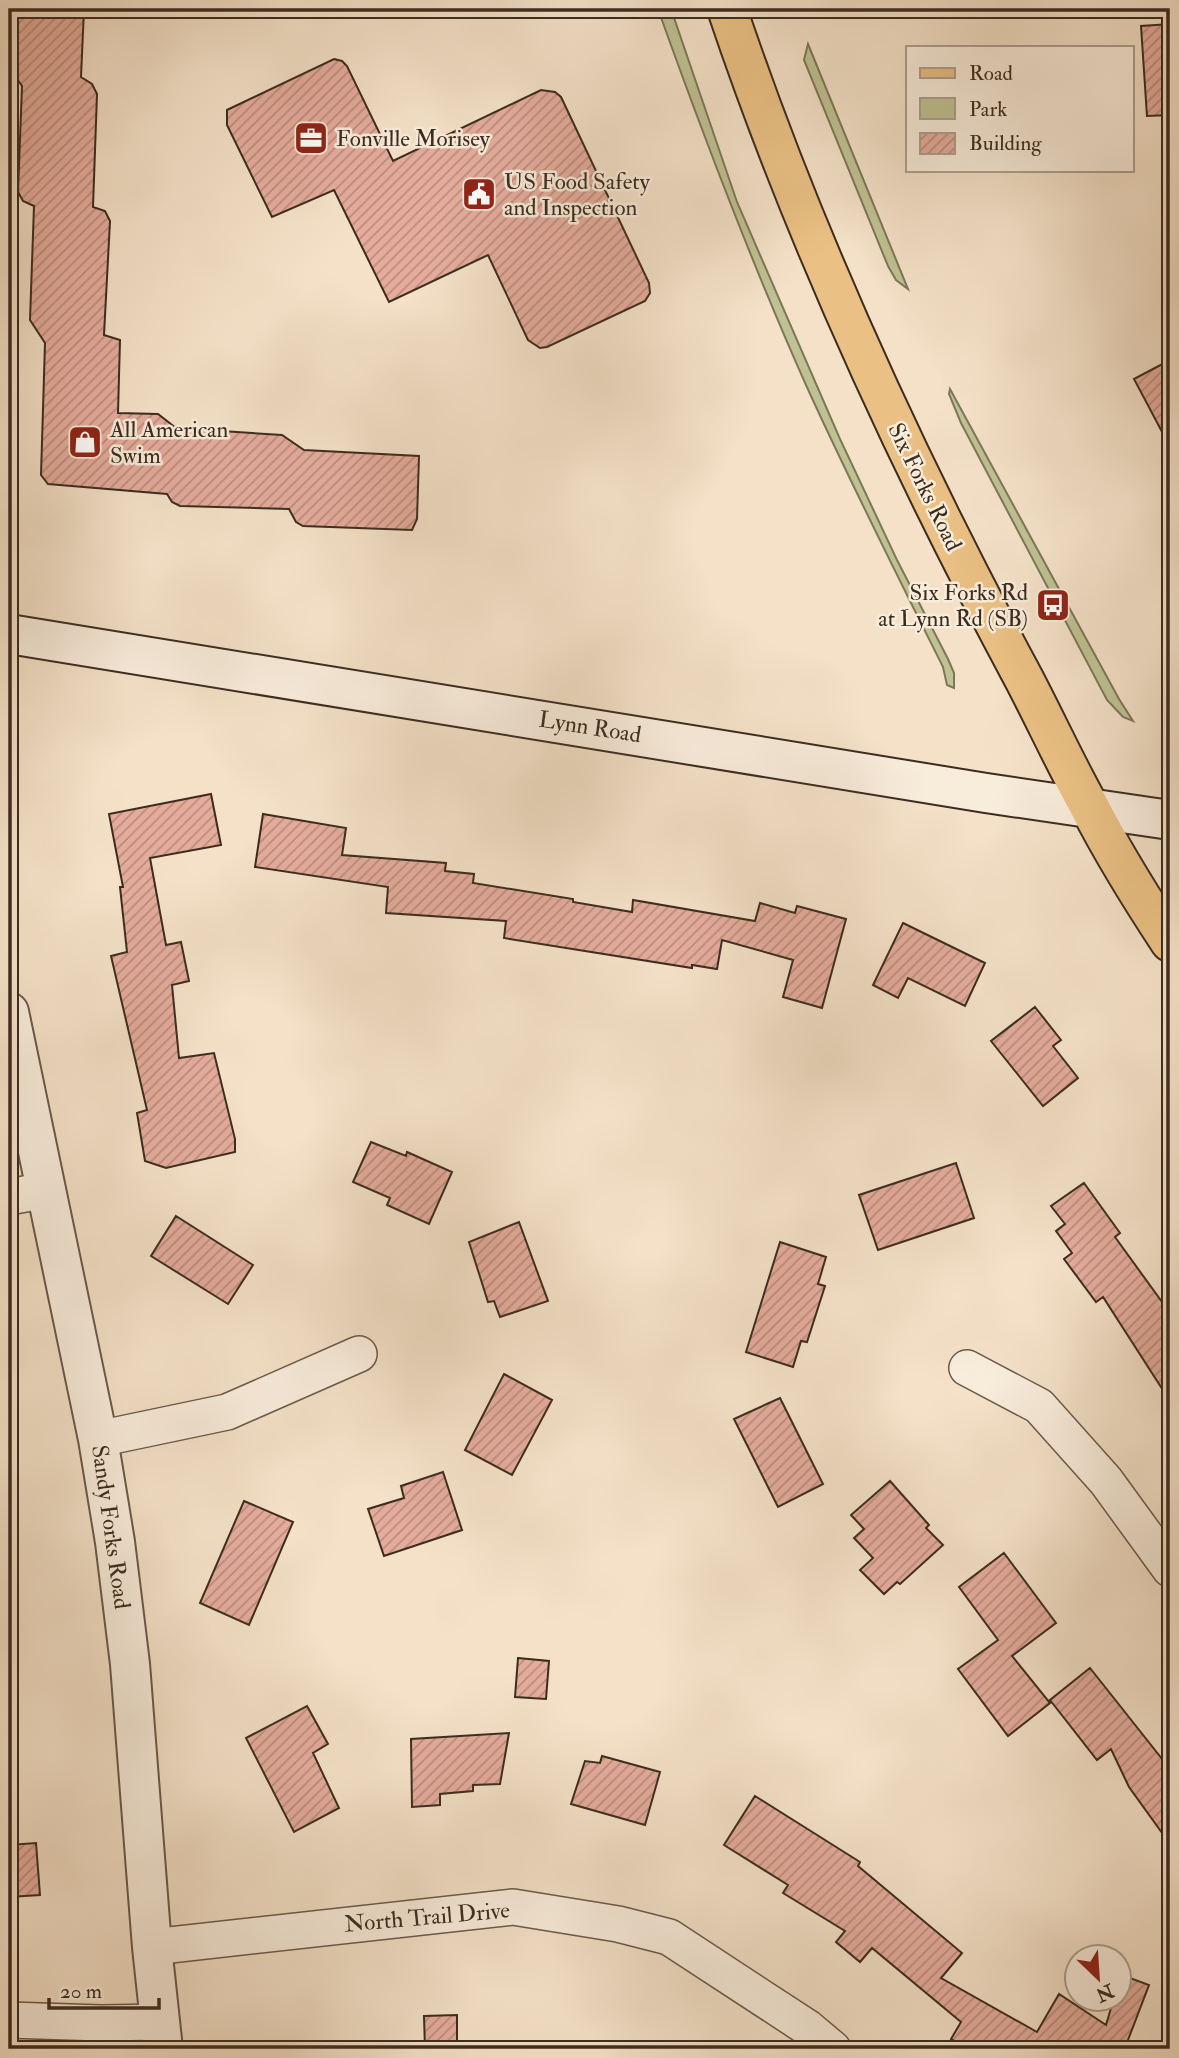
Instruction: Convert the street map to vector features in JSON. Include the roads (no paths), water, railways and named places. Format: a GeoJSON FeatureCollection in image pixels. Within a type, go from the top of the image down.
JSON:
{"type":"FeatureCollection","features":[{"type":"Feature","properties":{"kind":"main road","name":"Six Forks Road"},"geometry":{"type":"LineString","coordinates":[[733,10],[794,194],[866,364],[960,560],[1089,807],[1170,942]]}},
{"type":"Feature","properties":{"kind":"main road","name":"Lynn Road"},"geometry":{"type":"LineString","coordinates":[[9,634],[986,793],[1170,820]]}},
{"type":"Feature","properties":{"kind":"main road","name":"Sandy Forks Road"},"geometry":{"type":"LineString","coordinates":[[9,1012],[98,1439],[115,1542],[130,1664],[161,2035]]}},
{"type":"Feature","properties":{"kind":"street"},"geometry":{"type":"LineString","coordinates":[[9,1197],[46,1190]]}},
{"type":"Feature","properties":{"kind":"street"},"geometry":{"type":"LineString","coordinates":[[98,1439],[227,1412],[359,1354]]}},
{"type":"Feature","properties":{"kind":"street"},"geometry":{"type":"LineString","coordinates":[[967,1368],[1039,1406],[1106,1480],[1170,1569]]}},
{"type":"Feature","properties":{"kind":"street","name":"North Trail Drive"},"geometry":{"type":"LineString","coordinates":[[152,1947],[513,1906],[618,1924],[668,1937],[808,2028],[833,2049]]}},
{"type":"Feature","properties":{"kind":"street"},"geometry":{"type":"LineString","coordinates":[[9,2020],[101,2024],[161,2035]]}},
{"type":"Feature","properties":{"kind":"place","name":"Fonville Morisey"},"geometry":{"type":"Point","coordinates":[311,138]}},
{"type":"Feature","properties":{"kind":"place","name":"US Food Safety and Inspection"},"geometry":{"type":"Point","coordinates":[479,194]}},
{"type":"Feature","properties":{"kind":"place","name":"All American Swim"},"geometry":{"type":"Point","coordinates":[85,442]}},
{"type":"Feature","properties":{"kind":"place","name":"Six Forks Rd at Lynn Rd (SB)"},"geometry":{"type":"Point","coordinates":[1053,605]}}]}
